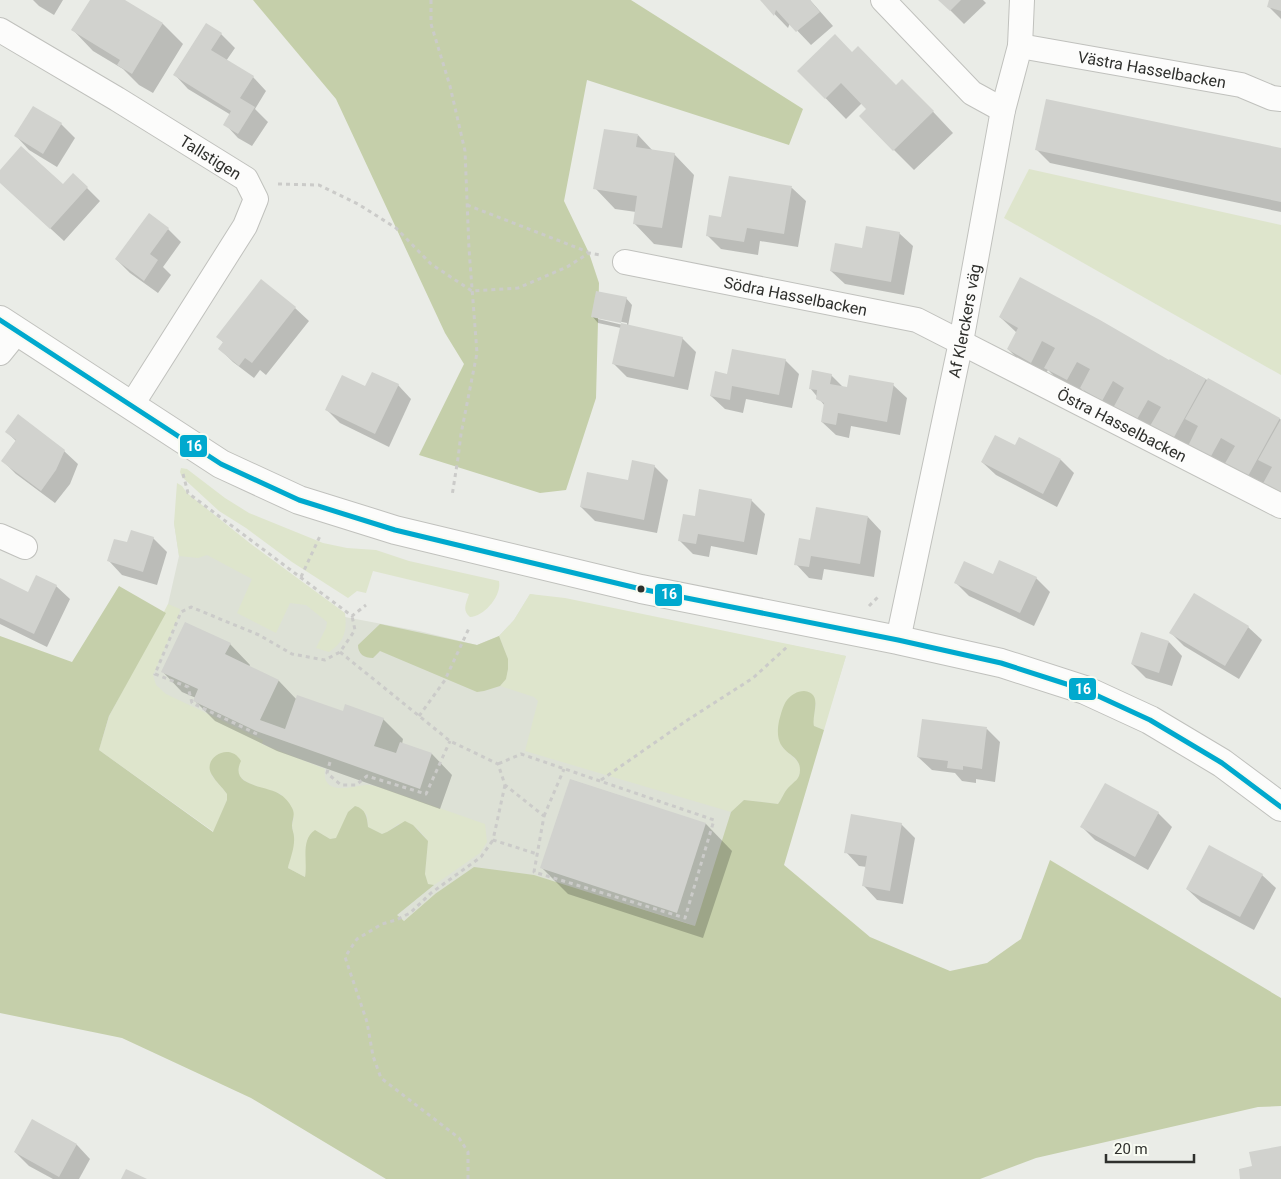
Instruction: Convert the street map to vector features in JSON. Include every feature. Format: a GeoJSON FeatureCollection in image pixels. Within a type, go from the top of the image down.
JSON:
{"type":"FeatureCollection","features":[{"type":"Feature","properties":{"kind":"street"},"geometry":{"type":"LineString","coordinates":[[883,0],[972,92],[1003,110]]}},
{"type":"Feature","properties":{"kind":"street","name":"Af Klerckers väg"},"geometry":{"type":"LineString","coordinates":[[898,640],[961,342],[1003,110],[1020,46],[1022,0]]}},
{"type":"Feature","properties":{"kind":"street","name":"Tallstigen"},"geometry":{"type":"LineString","coordinates":[[0,30],[117,99],[246,179],[256,199],[245,226],[131,406]]}},
{"type":"Feature","properties":{"kind":"street","name":"Västra Hasselbacken"},"geometry":{"type":"LineString","coordinates":[[1020,46],[1241,85],[1272,98],[1281,99]]}},
{"type":"Feature","properties":{"kind":"street","name":"Södra Hasselbacken"},"geometry":{"type":"LineString","coordinates":[[625,262],[917,320],[961,342]]}},
{"type":"Feature","properties":{"kind":"street"},"geometry":{"type":"LineString","coordinates":[[0,352],[8,326],[221,464],[299,500],[395,530],[641,589],[898,640],[1001,663],[1085,690],[1150,720],[1222,764],[1281,807]]}},
{"type":"Feature","properties":{"kind":"street","name":"Östra Hasselbacken"},"geometry":{"type":"LineString","coordinates":[[961,342],[1281,506]]}},
{"type":"Feature","properties":{"kind":"street"},"geometry":{"type":"LineString","coordinates":[[0,536],[25,547]]}},
{"type":"Feature","properties":{"kind":"path"},"geometry":{"type":"LineString","coordinates":[[431,0],[431,24],[450,86],[465,151],[477,353],[460,434],[452,496]]}},
{"type":"Feature","properties":{"kind":"path"},"geometry":{"type":"LineString","coordinates":[[251,189],[281,183],[319,184],[358,204],[396,228],[431,264],[472,291],[518,288],[568,267],[589,253]]}},
{"type":"Feature","properties":{"kind":"path"},"geometry":{"type":"LineString","coordinates":[[467,205],[589,253],[625,262]]}},
{"type":"Feature","properties":{"kind":"path"},"geometry":{"type":"LineString","coordinates":[[198,449],[181,469],[188,493],[352,616],[355,630],[340,652],[325,660],[292,654],[259,635],[191,607],[182,612],[155,674],[188,688],[192,703],[257,734]]}},
{"type":"Feature","properties":{"kind":"path"},"geometry":{"type":"LineString","coordinates":[[301,577],[322,532]]}},
{"type":"Feature","properties":{"kind":"path"},"geometry":{"type":"LineString","coordinates":[[352,616],[366,606]]}},
{"type":"Feature","properties":{"kind":"path"},"geometry":{"type":"LineString","coordinates":[[419,716],[445,680],[470,626]]}},
{"type":"Feature","properties":{"kind":"path"},"geometry":{"type":"LineString","coordinates":[[601,781],[686,721],[752,678],[791,643]]}},
{"type":"Feature","properties":{"kind":"path"},"geometry":{"type":"LineString","coordinates":[[340,652],[450,741],[498,764],[505,785],[493,840],[481,857],[431,893],[410,913],[382,924],[356,939],[345,957],[367,1022],[372,1056],[381,1078],[459,1138],[468,1152],[468,1179]]}},
{"type":"Feature","properties":{"kind":"path"},"geometry":{"type":"LineString","coordinates":[[330,762],[327,773],[341,784],[356,785],[367,776],[426,794],[450,741]]}},
{"type":"Feature","properties":{"kind":"path"},"geometry":{"type":"LineString","coordinates":[[498,764],[522,754],[564,768],[714,820],[685,918],[534,872],[544,816],[564,768]]}},
{"type":"Feature","properties":{"kind":"path"},"geometry":{"type":"LineString","coordinates":[[505,785],[544,816]]}},
{"type":"Feature","properties":{"kind":"path"},"geometry":{"type":"LineString","coordinates":[[493,840],[537,854]]}},
{"type":"Feature","properties":{"kind":"shaded area"},"geometry":{"type":"Polygon","coordinates":[[[182,495],[345,617],[419,631],[477,645],[499,636],[514,620],[530,594],[846,656],[755,951],[687,923],[613,900],[435,894],[404,921],[99,750],[109,716],[166,613],[179,556],[174,523],[182,495]]]}},
{"type":"Feature","properties":{"kind":"green space"},"geometry":{"type":"Polygon","coordinates":[[[253,0],[631,0],[803,109],[789,145],[587,80],[564,201],[589,253],[599,283],[596,398],[566,490],[540,493],[419,455],[464,364],[445,333],[336,99],[253,0]]]}},
{"type":"Feature","properties":{"kind":"green space"},"geometry":{"type":"Polygon","coordinates":[[[1029,169],[1281,225],[1281,375],[1004,218],[1029,169]]]}},
{"type":"Feature","properties":{"kind":"green space"},"geometry":{"type":"Polygon","coordinates":[[[181,468],[187,469],[225,498],[249,513],[323,543],[347,548],[376,550],[409,561],[499,581],[498,592],[487,609],[476,616],[470,617],[465,609],[469,594],[373,571],[366,593],[357,591],[348,598],[219,511],[182,477],[181,468]]]}},
{"type":"Feature","properties":{"kind":"green space"},"geometry":{"type":"Polygon","coordinates":[[[177,483],[251,544],[345,613],[346,625],[344,635],[339,644],[329,652],[316,648],[327,622],[306,605],[290,603],[276,633],[237,613],[252,579],[207,555],[198,558],[179,556],[174,523],[177,483]]]}},
{"type":"Feature","properties":{"kind":"green space"},"geometry":{"type":"Polygon","coordinates":[[[119,586],[166,613],[109,716],[99,750],[213,832],[227,800],[227,794],[212,775],[210,763],[218,754],[224,752],[236,755],[241,761],[238,770],[240,776],[245,781],[281,795],[291,806],[294,812],[292,826],[294,841],[288,868],[305,877],[306,845],[310,834],[315,830],[330,839],[336,838],[348,812],[355,806],[364,811],[368,827],[382,834],[405,821],[413,825],[428,841],[425,874],[428,884],[434,885],[397,915],[404,921],[435,894],[474,867],[534,875],[695,926],[731,812],[744,800],[778,804],[799,776],[799,764],[783,747],[779,741],[778,733],[779,721],[786,702],[794,694],[804,691],[814,696],[814,726],[824,730],[784,865],[870,937],[950,971],[987,963],[1021,939],[1050,860],[1281,998],[1281,1106],[1258,1107],[1036,1158],[980,1179],[386,1179],[251,1098],[122,1038],[0,1013],[0,636],[72,662],[119,586]]]}},
{"type":"Feature","properties":{"kind":"green space"},"geometry":{"type":"Polygon","coordinates":[[[530,594],[565,598],[846,656],[824,730],[814,726],[816,704],[790,697],[786,702],[781,721],[782,747],[797,761],[801,768],[797,782],[788,788],[778,804],[744,800],[731,812],[525,751],[538,701],[534,697],[500,686],[507,675],[508,669],[506,655],[499,636],[514,620],[530,594]]]}},
{"type":"Feature","properties":{"kind":"green space"},"geometry":{"type":"Polygon","coordinates":[[[168,604],[180,609],[179,616],[153,675],[156,685],[166,694],[263,740],[262,744],[325,769],[327,783],[332,786],[345,788],[374,786],[485,824],[487,842],[480,853],[434,885],[428,884],[425,874],[428,841],[419,830],[413,826],[398,824],[382,834],[368,827],[367,815],[355,806],[348,812],[337,838],[330,839],[315,830],[305,877],[288,868],[294,838],[292,825],[294,818],[281,794],[257,787],[246,781],[238,774],[239,764],[211,775],[227,794],[227,800],[214,832],[99,750],[110,715],[168,604]]]}},
{"type":"Feature","properties":{"kind":"green space"},"geometry":{"type":"Polygon","coordinates":[[[380,624],[477,645],[499,636],[508,659],[506,679],[500,686],[477,692],[380,651],[373,658],[364,656],[360,653],[358,645],[380,624]]]}},
{"type":"Feature","properties":{"kind":"building"},"geometry":{"type":"Polygon","coordinates":[[[90,0],[125,0],[163,23],[132,74],[117,65],[120,60],[71,30],[90,0]]]}},
{"type":"Feature","properties":{"kind":"building"},"geometry":{"type":"Polygon","coordinates":[[[760,0],[810,0],[820,12],[796,32],[776,10],[774,16],[760,0]]]}},
{"type":"Feature","properties":{"kind":"building"},"geometry":{"type":"Polygon","coordinates":[[[938,0],[961,0],[950,11],[938,0]]]}},
{"type":"Feature","properties":{"kind":"building"},"geometry":{"type":"Polygon","coordinates":[[[1269,0],[1281,0],[1281,11],[1267,7],[1269,0]]]}},
{"type":"Feature","properties":{"kind":"building"},"geometry":{"type":"Polygon","coordinates":[[[206,23],[222,33],[211,50],[254,76],[240,98],[255,107],[238,134],[223,125],[231,111],[173,75],[206,23]]]}},
{"type":"Feature","properties":{"kind":"building"},"geometry":{"type":"Polygon","coordinates":[[[835,34],[852,52],[858,46],[896,85],[902,79],[934,111],[893,151],[859,116],[866,109],[841,83],[825,99],[797,71],[835,34]]]}},
{"type":"Feature","properties":{"kind":"building"},"geometry":{"type":"Polygon","coordinates":[[[1046,99],[1281,148],[1281,202],[1035,150],[1046,99]]]}},
{"type":"Feature","properties":{"kind":"building"},"geometry":{"type":"Polygon","coordinates":[[[33,106],[62,123],[43,154],[14,136],[33,106]]]}},
{"type":"Feature","properties":{"kind":"building"},"geometry":{"type":"Polygon","coordinates":[[[604,129],[638,134],[636,147],[675,153],[662,228],[633,224],[637,196],[593,189],[604,129]]]}},
{"type":"Feature","properties":{"kind":"building"},"geometry":{"type":"Polygon","coordinates":[[[21,146],[63,184],[73,173],[88,187],[50,229],[0,183],[0,170],[21,146]]]}},
{"type":"Feature","properties":{"kind":"building"},"geometry":{"type":"Polygon","coordinates":[[[729,176],[792,186],[784,234],[747,228],[744,242],[706,236],[709,215],[721,217],[729,176]]]}},
{"type":"Feature","properties":{"kind":"building"},"geometry":{"type":"Polygon","coordinates":[[[149,213],[169,228],[150,254],[158,260],[144,281],[115,259],[149,213]]]}},
{"type":"Feature","properties":{"kind":"building"},"geometry":{"type":"Polygon","coordinates":[[[866,226],[900,232],[891,282],[830,271],[835,243],[862,248],[866,226]]]}},
{"type":"Feature","properties":{"kind":"building"},"geometry":{"type":"Polygon","coordinates":[[[1020,277],[1206,379],[1173,439],[1150,426],[1161,407],[1148,400],[1136,421],[1113,408],[1124,388],[1113,381],[1102,401],[1080,388],[1090,369],[1077,362],[1067,380],[1044,368],[1055,348],[1042,341],[1031,363],[1007,349],[1018,328],[999,317],[1020,277]]]}},
{"type":"Feature","properties":{"kind":"building"},"geometry":{"type":"Polygon","coordinates":[[[261,279],[296,307],[252,363],[245,358],[239,366],[218,349],[223,342],[216,337],[261,279]]]}},
{"type":"Feature","properties":{"kind":"building"},"geometry":{"type":"Polygon","coordinates":[[[596,291],[627,297],[621,323],[591,317],[596,291]]]}},
{"type":"Feature","properties":{"kind":"building"},"geometry":{"type":"Polygon","coordinates":[[[621,323],[683,337],[674,377],[612,364],[621,323]]]}},
{"type":"Feature","properties":{"kind":"building"},"geometry":{"type":"Polygon","coordinates":[[[732,349],[786,359],[779,395],[732,386],[730,400],[710,396],[715,371],[727,374],[732,349]]]}},
{"type":"Feature","properties":{"kind":"building"},"geometry":{"type":"Polygon","coordinates":[[[812,370],[832,374],[830,384],[847,387],[849,375],[894,383],[887,422],[838,413],[836,425],[821,422],[824,403],[816,399],[817,390],[809,389],[812,370]]]}},
{"type":"Feature","properties":{"kind":"building"},"geometry":{"type":"Polygon","coordinates":[[[372,372],[399,384],[375,434],[325,410],[342,375],[365,386],[372,372]]]}},
{"type":"Feature","properties":{"kind":"building"},"geometry":{"type":"Polygon","coordinates":[[[1208,378],[1280,418],[1247,478],[1224,465],[1235,446],[1221,438],[1210,458],[1188,446],[1198,426],[1185,419],[1208,378]]]}},
{"type":"Feature","properties":{"kind":"building"},"geometry":{"type":"Polygon","coordinates":[[[18,414],[65,450],[56,470],[41,491],[1,461],[16,440],[5,432],[18,414]]]}},
{"type":"Feature","properties":{"kind":"building"},"geometry":{"type":"Polygon","coordinates":[[[1281,419],[1281,498],[1261,487],[1272,467],[1258,460],[1281,419]]]}},
{"type":"Feature","properties":{"kind":"building"},"geometry":{"type":"Polygon","coordinates":[[[995,435],[1015,445],[1019,437],[1061,459],[1043,494],[981,462],[995,435]]]}},
{"type":"Feature","properties":{"kind":"building"},"geometry":{"type":"Polygon","coordinates":[[[632,460],[655,465],[644,520],[580,507],[587,472],[628,480],[632,460]]]}},
{"type":"Feature","properties":{"kind":"building"},"geometry":{"type":"Polygon","coordinates":[[[699,489],[752,499],[744,542],[698,534],[696,544],[678,541],[683,514],[695,516],[699,489]]]}},
{"type":"Feature","properties":{"kind":"building"},"geometry":{"type":"Polygon","coordinates":[[[816,507],[868,516],[860,564],[811,556],[809,567],[794,565],[799,538],[810,540],[816,507]]]}},
{"type":"Feature","properties":{"kind":"building"},"geometry":{"type":"Polygon","coordinates":[[[131,530],[154,537],[143,572],[107,561],[114,539],[127,542],[131,530]]]}},
{"type":"Feature","properties":{"kind":"building"},"geometry":{"type":"Polygon","coordinates":[[[999,560],[1037,577],[1020,613],[954,583],[964,561],[993,574],[999,560]]]}},
{"type":"Feature","properties":{"kind":"building"},"geometry":{"type":"Polygon","coordinates":[[[36,575],[57,585],[34,634],[0,618],[0,578],[28,592],[36,575]]]}},
{"type":"Feature","properties":{"kind":"building"},"geometry":{"type":"Polygon","coordinates":[[[1194,593],[1249,626],[1225,666],[1169,633],[1194,593]]]}},
{"type":"Feature","properties":{"kind":"building"},"geometry":{"type":"Polygon","coordinates":[[[185,622],[231,643],[225,654],[279,680],[260,720],[285,729],[297,695],[343,711],[345,704],[384,718],[374,746],[396,753],[400,742],[432,753],[420,789],[256,731],[193,701],[198,689],[161,672],[185,622]]]}},
{"type":"Feature","properties":{"kind":"building"},"geometry":{"type":"Polygon","coordinates":[[[1141,632],[1169,641],[1159,673],[1131,664],[1141,632]]]}},
{"type":"Feature","properties":{"kind":"building"},"geometry":{"type":"Polygon","coordinates":[[[922,719],[987,727],[982,769],[963,766],[963,770],[947,768],[948,761],[917,757],[922,719]]]}},
{"type":"Feature","properties":{"kind":"building"},"geometry":{"type":"Polygon","coordinates":[[[570,779],[706,823],[677,913],[540,868],[570,779]]]}},
{"type":"Feature","properties":{"kind":"building"},"geometry":{"type":"Polygon","coordinates":[[[1105,783],[1159,812],[1135,857],[1080,827],[1105,783]]]}},
{"type":"Feature","properties":{"kind":"building"},"geometry":{"type":"Polygon","coordinates":[[[851,814],[902,823],[890,891],[862,886],[867,856],[844,853],[851,814]]]}},
{"type":"Feature","properties":{"kind":"building"},"geometry":{"type":"Polygon","coordinates":[[[1209,845],[1263,874],[1240,917],[1186,889],[1209,845]]]}},
{"type":"Feature","properties":{"kind":"building"},"geometry":{"type":"Polygon","coordinates":[[[32,1119],[77,1144],[59,1177],[14,1152],[32,1119]]]}},
{"type":"Feature","properties":{"kind":"building"},"geometry":{"type":"Polygon","coordinates":[[[1281,1146],[1281,1179],[1240,1179],[1239,1169],[1252,1166],[1249,1152],[1281,1146]]]}},
{"type":"Feature","properties":{"kind":"building"},"geometry":{"type":"Polygon","coordinates":[[[126,1169],[147,1179],[121,1179],[126,1169]]]}},
{"type":"Feature","properties":{"kind":"transit line","name":"16"},"geometry":{"type":"LineString","coordinates":[[0,320],[221,464],[299,500],[395,530],[641,589],[898,640],[1001,663],[1085,690],[1150,720],[1222,763],[1281,807]]}}]}
